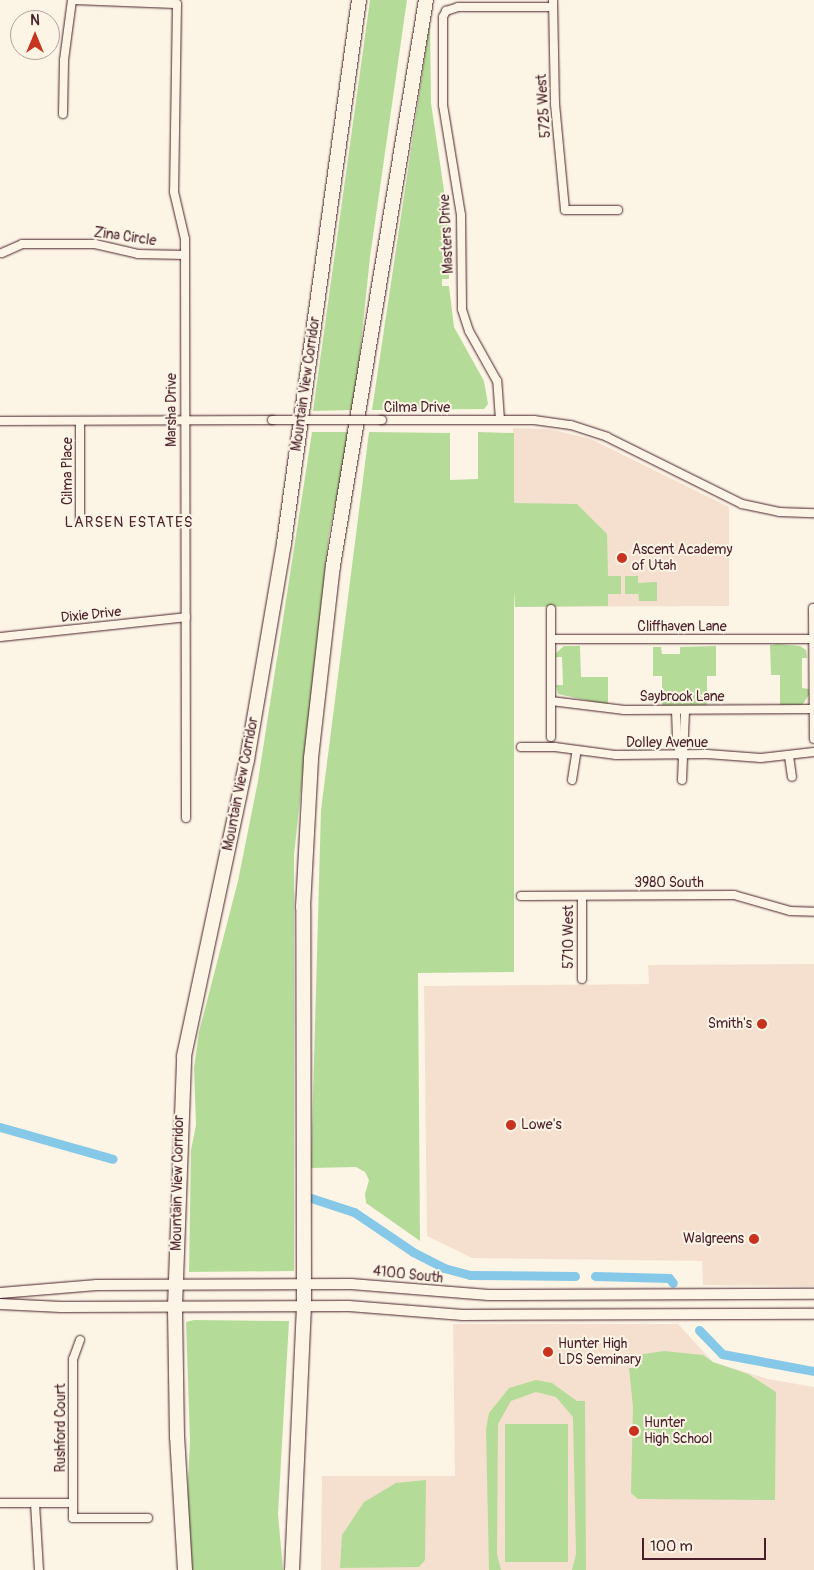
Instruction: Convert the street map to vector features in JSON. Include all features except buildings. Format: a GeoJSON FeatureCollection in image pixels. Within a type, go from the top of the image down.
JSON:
{"type":"FeatureCollection","features":[{"type":"Feature","properties":{"kind":"highway","name":"Mountain View Corridor"},"geometry":{"type":"LineString","coordinates":[[185,1570],[177,1437],[175,1306],[181,1084],[188,1028],[247,760],[284,543],[359,0]]}},
{"type":"Feature","properties":{"kind":"highway"},"geometry":{"type":"LineString","coordinates":[[292,1570],[304,1306],[304,869],[317,694],[340,520],[426,0]]}},
{"type":"Feature","properties":{"kind":"main road","name":"4100 South"},"geometry":{"type":"LineString","coordinates":[[0,1294],[97,1284],[367,1285],[489,1295],[814,1294]]}},
{"type":"Feature","properties":{"kind":"main road"},"geometry":{"type":"LineString","coordinates":[[0,1304],[374,1307],[462,1315],[814,1314]]}},
{"type":"Feature","properties":{"kind":"street","name":"Marsha Drive"},"geometry":{"type":"LineString","coordinates":[[72,0],[177,4],[174,192],[184,234],[185,255],[186,818]]}},
{"type":"Feature","properties":{"kind":"street"},"geometry":{"type":"LineString","coordinates":[[63,114],[64,60],[72,0]]}},
{"type":"Feature","properties":{"kind":"street","name":"Masters Drive"},"geometry":{"type":"LineString","coordinates":[[500,420],[497,380],[469,331],[462,309],[461,216],[444,105],[443,22],[446,10],[458,6],[554,3]]}},
{"type":"Feature","properties":{"kind":"street","name":"5725 West"},"geometry":{"type":"LineString","coordinates":[[554,3],[554,104],[565,210],[618,210]]}},
{"type":"Feature","properties":{"kind":"street","name":"Zina Circle"},"geometry":{"type":"LineString","coordinates":[[2,252],[22,244],[95,244],[134,254],[185,255]]}},
{"type":"Feature","properties":{"kind":"street","name":"Cilma Drive"},"geometry":{"type":"LineString","coordinates":[[0,421],[546,421],[583,428],[742,504],[779,512],[814,513]]}},
{"type":"Feature","properties":{"kind":"street","name":"Cilma Place"},"geometry":{"type":"LineString","coordinates":[[80,421],[80,521]]}},
{"type":"Feature","properties":{"kind":"street"},"geometry":{"type":"LineString","coordinates":[[813,608],[814,739]]}},
{"type":"Feature","properties":{"kind":"street"},"geometry":{"type":"LineString","coordinates":[[551,609],[552,737]]}},
{"type":"Feature","properties":{"kind":"street","name":"Dixie Drive"},"geometry":{"type":"LineString","coordinates":[[0,637],[186,617]]}},
{"type":"Feature","properties":{"kind":"street","name":"Cliffhaven Lane"},"geometry":{"type":"LineString","coordinates":[[551,639],[813,639]]}},
{"type":"Feature","properties":{"kind":"street","name":"Saybrook Lane"},"geometry":{"type":"LineString","coordinates":[[551,701],[612,709],[813,709]]}},
{"type":"Feature","properties":{"kind":"street"},"geometry":{"type":"LineString","coordinates":[[676,710],[676,744],[682,755]]}},
{"type":"Feature","properties":{"kind":"street"},"geometry":{"type":"LineString","coordinates":[[682,780],[685,710]]}},
{"type":"Feature","properties":{"kind":"street","name":"Dolley Avenue"},"geometry":{"type":"LineString","coordinates":[[521,747],[577,750],[616,755],[761,758],[814,752]]}},
{"type":"Feature","properties":{"kind":"street"},"geometry":{"type":"LineString","coordinates":[[572,780],[577,750]]}},
{"type":"Feature","properties":{"kind":"street"},"geometry":{"type":"LineString","coordinates":[[789,756],[792,777]]}},
{"type":"Feature","properties":{"kind":"street","name":"3980 South"},"geometry":{"type":"LineString","coordinates":[[521,896],[734,895],[790,911],[814,912]]}},
{"type":"Feature","properties":{"kind":"street","name":"5710 West"},"geometry":{"type":"LineString","coordinates":[[582,896],[582,979]]}},
{"type":"Feature","properties":{"kind":"street","name":"Rushford Court"},"geometry":{"type":"LineString","coordinates":[[80,1340],[73,1358],[73,1518],[148,1518]]}},
{"type":"Feature","properties":{"kind":"street"},"geometry":{"type":"LineString","coordinates":[[0,1504],[73,1504]]}},
{"type":"Feature","properties":{"kind":"street"},"geometry":{"type":"LineString","coordinates":[[35,1504],[38,1570]]}},
{"type":"Feature","properties":{"kind":"shaded area","name":"Ascent Academy of Utah"},"geometry":{"type":"Polygon","coordinates":[[[513,428],[549,429],[591,439],[729,507],[729,606],[515,607],[513,428]]]}},
{"type":"Feature","properties":{"kind":"shaded area"},"geometry":{"type":"Polygon","coordinates":[[[814,964],[814,1286],[703,1285],[702,1261],[472,1258],[427,1236],[424,986],[649,984],[648,965],[814,964]]]}},
{"type":"Feature","properties":{"kind":"shaded area","name":"Hunter High School"},"geometry":{"type":"Polygon","coordinates":[[[453,1324],[678,1324],[713,1362],[768,1379],[814,1387],[814,1570],[321,1570],[322,1476],[455,1476],[453,1324]]]}},
{"type":"Feature","properties":{"kind":"green space"},"geometry":{"type":"Polygon","coordinates":[[[370,0],[407,0],[370,257],[354,410],[313,411],[370,0]]]}},
{"type":"Feature","properties":{"kind":"green space"},"geometry":{"type":"Polygon","coordinates":[[[430,22],[431,103],[449,224],[449,279],[442,279],[442,286],[449,286],[454,327],[484,381],[488,404],[484,409],[372,410],[430,22]]]}},
{"type":"Feature","properties":{"kind":"green space"},"geometry":{"type":"Polygon","coordinates":[[[312,432],[351,432],[329,534],[294,855],[294,1271],[189,1272],[191,1150],[196,1125],[194,1068],[199,1032],[238,881],[258,781],[312,432]]]}},
{"type":"Feature","properties":{"kind":"green space"},"geometry":{"type":"Polygon","coordinates":[[[369,432],[450,433],[450,480],[478,479],[478,432],[514,433],[514,503],[577,504],[607,534],[608,576],[621,576],[621,594],[608,594],[608,606],[515,607],[514,590],[514,972],[418,973],[420,1241],[366,1203],[365,1194],[369,1180],[365,1172],[356,1167],[311,1168],[321,810],[369,432]]]}},
{"type":"Feature","properties":{"kind":"green space"},"geometry":{"type":"Polygon","coordinates":[[[625,576],[638,576],[638,583],[657,582],[657,601],[639,601],[638,590],[638,594],[625,594],[625,576]]]}},
{"type":"Feature","properties":{"kind":"green space"},"geometry":{"type":"Polygon","coordinates":[[[770,645],[800,646],[806,650],[807,658],[802,658],[802,688],[809,689],[809,695],[802,705],[780,706],[780,675],[771,675],[770,645]]]}},
{"type":"Feature","properties":{"kind":"green space"},"geometry":{"type":"Polygon","coordinates":[[[564,646],[580,646],[581,677],[608,677],[608,705],[558,694],[556,685],[563,685],[562,657],[556,657],[556,653],[564,646]]]}},
{"type":"Feature","properties":{"kind":"green space"},"geometry":{"type":"Polygon","coordinates":[[[716,646],[716,676],[707,676],[707,706],[662,706],[662,676],[653,676],[653,647],[661,647],[662,654],[680,654],[680,647],[716,646]]]}},
{"type":"Feature","properties":{"kind":"green space"},"geometry":{"type":"Polygon","coordinates":[[[194,1320],[289,1321],[278,1514],[283,1570],[192,1570],[187,1503],[190,1441],[186,1322],[194,1320]]]}},
{"type":"Feature","properties":{"kind":"green space"},"geometry":{"type":"Polygon","coordinates":[[[664,1351],[703,1355],[713,1362],[748,1374],[776,1392],[775,1500],[638,1499],[631,1493],[633,1407],[629,1368],[637,1368],[637,1355],[664,1351]]]}},
{"type":"Feature","properties":{"kind":"green space"},"geometry":{"type":"Polygon","coordinates":[[[536,1380],[552,1383],[577,1401],[585,1401],[586,1570],[572,1570],[576,1554],[573,1417],[556,1397],[536,1392],[511,1401],[498,1424],[497,1554],[501,1570],[489,1570],[486,1429],[489,1413],[509,1388],[536,1380]]]}},
{"type":"Feature","properties":{"kind":"green space"},"geometry":{"type":"Polygon","coordinates":[[[505,1424],[568,1424],[568,1562],[505,1562],[505,1424]]]}},
{"type":"Feature","properties":{"kind":"green space"},"geometry":{"type":"Polygon","coordinates":[[[426,1480],[425,1560],[419,1567],[340,1568],[342,1535],[364,1502],[396,1483],[426,1480]]]}},
{"type":"Feature","properties":{"kind":"waterway"},"geometry":{"type":"LineString","coordinates":[[0,1127],[113,1159]]}},
{"type":"Feature","properties":{"kind":"waterway"},"geometry":{"type":"LineString","coordinates":[[311,1198],[354,1212],[413,1252],[444,1268],[470,1275],[575,1276]]}},
{"type":"Feature","properties":{"kind":"waterway"},"geometry":{"type":"LineString","coordinates":[[595,1276],[669,1278],[673,1283]]}},
{"type":"Feature","properties":{"kind":"waterway"},"geometry":{"type":"LineString","coordinates":[[699,1330],[722,1354],[814,1371]]}},
{"type":"Feature","properties":{"kind":"place","name":"Ascent Academy of Utah"},"geometry":{"type":"Point","coordinates":[622,558]}},
{"type":"Feature","properties":{"kind":"place","name":"Smith's"},"geometry":{"type":"Point","coordinates":[762,1024]}},
{"type":"Feature","properties":{"kind":"place","name":"Lowe's"},"geometry":{"type":"Point","coordinates":[511,1125]}},
{"type":"Feature","properties":{"kind":"place","name":"Walgreens"},"geometry":{"type":"Point","coordinates":[754,1239]}},
{"type":"Feature","properties":{"kind":"place","name":"Hunter High LDS Seminary"},"geometry":{"type":"Point","coordinates":[548,1352]}},
{"type":"Feature","properties":{"kind":"place","name":"Hunter High School"},"geometry":{"type":"Point","coordinates":[634,1431]}},
{"type":"Feature","properties":{"kind":"district","name":"LARSEN ESTATES"},"geometry":{"type":"Point","coordinates":[129,523]}}]}
